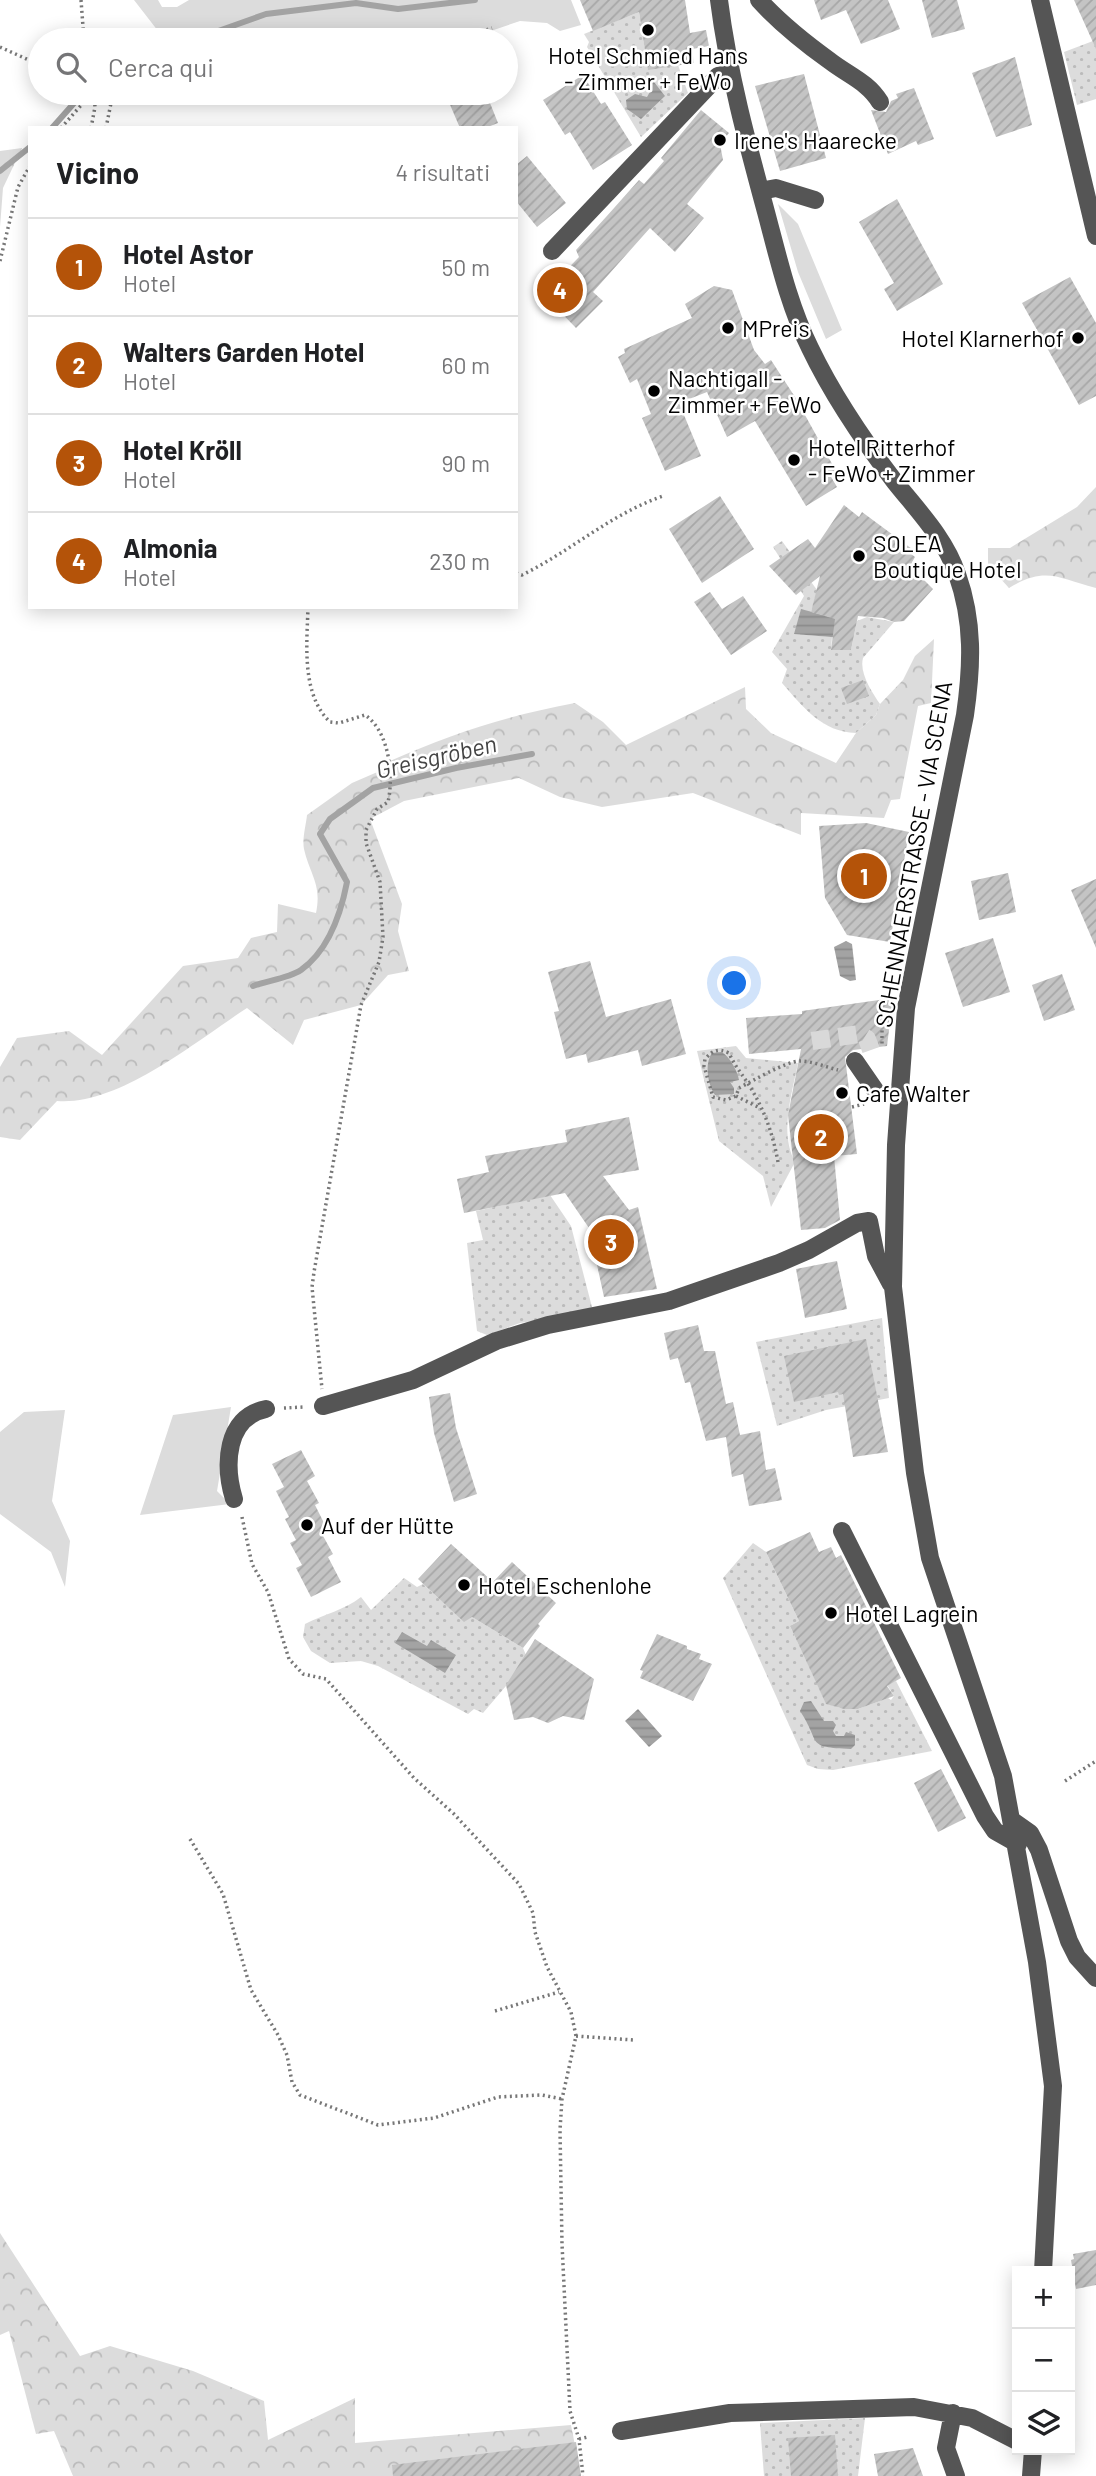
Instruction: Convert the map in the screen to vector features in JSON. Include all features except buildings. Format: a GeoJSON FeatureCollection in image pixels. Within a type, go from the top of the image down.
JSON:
{"type":"FeatureCollection","features":[{"type":"Feature","properties":{"kind":"street","name":"SCHENNAERSTRASSE - VIA SCENA"},"geometry":{"type":"LineString","coordinates":[[719,0],[730,73],[782,272],[808,346],[852,424],[945,546],[958,574],[971,631],[972,667],[965,715],[906,1008],[896,1145],[893,1287],[915,1473],[930,1558],[945,1610],[996,1755],[1018,1844],[1053,2087],[1043,2266]]}},
{"type":"Feature","properties":{"kind":"street"},"geometry":{"type":"LineString","coordinates":[[759,0],[773,16],[831,62],[872,88],[880,102]]}},
{"type":"Feature","properties":{"kind":"street"},"geometry":{"type":"LineString","coordinates":[[1040,0],[1096,236]]}},
{"type":"Feature","properties":{"kind":"street"},"geometry":{"type":"LineString","coordinates":[[552,251],[718,76],[730,73]]}},
{"type":"Feature","properties":{"kind":"street"},"geometry":{"type":"LineString","coordinates":[[761,191],[776,188],[815,200]]}},
{"type":"Feature","properties":{"kind":"street"},"geometry":{"type":"LineString","coordinates":[[851,1066],[875,1090]]}},
{"type":"Feature","properties":{"kind":"street"},"geometry":{"type":"LineString","coordinates":[[323,1406],[401,1384],[496,1341],[548,1325],[669,1301],[779,1263],[809,1250],[857,1223],[869,1221],[876,1256],[893,1287]]}},
{"type":"Feature","properties":{"kind":"street"},"geometry":{"type":"LineString","coordinates":[[234,1499],[229,1459],[236,1431],[243,1418],[266,1409]]}},
{"type":"Feature","properties":{"kind":"street"},"geometry":{"type":"LineString","coordinates":[[842,1531],[985,1816],[995,1831],[1018,1844]]}},
{"type":"Feature","properties":{"kind":"street"},"geometry":{"type":"LineString","coordinates":[[1013,1821],[1030,1833],[1039,1850],[1069,1941],[1077,1957],[1096,1979]]}},
{"type":"Feature","properties":{"kind":"street"},"geometry":{"type":"LineString","coordinates":[[621,2431],[730,2413],[914,2407],[972,2418],[1012,2438]]}},
{"type":"Feature","properties":{"kind":"street"},"geometry":{"type":"LineString","coordinates":[[953,2413],[946,2448],[956,2476]]}},
{"type":"Feature","properties":{"kind":"street"},"geometry":{"type":"LineString","coordinates":[[1031,2476],[1033,2455]]}},
{"type":"Feature","properties":{"kind":"path"},"geometry":{"type":"LineString","coordinates":[[81,0],[83,28]]}},
{"type":"Feature","properties":{"kind":"path"},"geometry":{"type":"LineString","coordinates":[[0,47],[28,60]]}},
{"type":"Feature","properties":{"kind":"path"},"geometry":{"type":"LineString","coordinates":[[63,126],[82,105]]}},
{"type":"Feature","properties":{"kind":"path"},"geometry":{"type":"LineString","coordinates":[[91,126],[95,105]]}},
{"type":"Feature","properties":{"kind":"path"},"geometry":{"type":"LineString","coordinates":[[106,126],[111,105]]}},
{"type":"Feature","properties":{"kind":"path"},"geometry":{"type":"LineString","coordinates":[[0,261],[18,187],[28,170]]}},
{"type":"Feature","properties":{"kind":"path"},"geometry":{"type":"LineString","coordinates":[[518,574],[522,575],[541,565],[630,508],[663,496]]}},
{"type":"Feature","properties":{"kind":"path"},"geometry":{"type":"LineString","coordinates":[[266,1409],[323,1406],[314,1272],[361,1005],[379,962],[383,937],[380,882],[366,843],[366,830],[370,819],[388,802],[390,761],[373,720],[365,715],[339,723],[330,722],[323,715],[309,679],[308,609]]}},
{"type":"Feature","properties":{"kind":"path"},"geometry":{"type":"LineString","coordinates":[[882,1025],[883,1047]]}},
{"type":"Feature","properties":{"kind":"path"},"geometry":{"type":"LineString","coordinates":[[762,1109],[736,1096],[726,1100],[713,1097],[709,1091],[704,1066],[712,1051],[721,1049],[729,1052],[734,1066],[748,1083],[762,1109],[774,1140],[778,1162]]}},
{"type":"Feature","properties":{"kind":"path"},"geometry":{"type":"LineString","coordinates":[[736,1096],[738,1087],[798,1060],[851,1066]]}},
{"type":"Feature","properties":{"kind":"path"},"geometry":{"type":"LineString","coordinates":[[234,1499],[243,1519],[251,1564],[268,1592],[289,1658],[303,1674],[326,1679],[414,1778],[454,1814],[528,1897],[541,1952],[571,2011],[576,2036],[562,2099],[566,2345],[570,2411],[579,2439],[583,2476]]}},
{"type":"Feature","properties":{"kind":"path"},"geometry":{"type":"LineString","coordinates":[[1065,1781],[1096,1761]]}},
{"type":"Feature","properties":{"kind":"path"},"geometry":{"type":"LineString","coordinates":[[190,1839],[223,1894],[251,1990],[278,2035],[287,2055],[292,2082],[300,2095],[378,2125],[434,2118],[498,2097],[541,2095],[562,2099]]}},
{"type":"Feature","properties":{"kind":"path"},"geometry":{"type":"LineString","coordinates":[[495,2011],[559,1992]]}},
{"type":"Feature","properties":{"kind":"path"},"geometry":{"type":"LineString","coordinates":[[576,2036],[633,2040]]}},
{"type":"Feature","properties":{"kind":"path"},"geometry":{"type":"LineString","coordinates":[[579,2439],[588,2437]]}},
{"type":"Feature","properties":{"kind":"green space"},"geometry":{"type":"Polygon","coordinates":[[[134,0],[158,0],[162,7],[177,7],[189,0],[571,0],[581,25],[560,31],[547,23],[520,21],[499,28],[156,28],[134,0]]]}},
{"type":"Feature","properties":{"kind":"green space"},"geometry":{"type":"Polygon","coordinates":[[[639,12],[648,69],[678,65],[688,93],[641,137],[587,47],[589,42],[584,34],[639,12]]]}},
{"type":"Feature","properties":{"kind":"green space"},"geometry":{"type":"Polygon","coordinates":[[[1093,41],[1096,49],[1096,99],[1077,105],[1064,52],[1093,41]]]}},
{"type":"Feature","properties":{"kind":"green space"},"geometry":{"type":"Polygon","coordinates":[[[22,148],[3,188],[0,227],[0,151],[22,148]]]}},
{"type":"Feature","properties":{"kind":"green space"},"geometry":{"type":"Polygon","coordinates":[[[778,204],[798,224],[842,330],[826,339],[798,272],[778,204]]]}},
{"type":"Feature","properties":{"kind":"green space"},"geometry":{"type":"Polygon","coordinates":[[[1096,487],[1096,588],[1043,576],[1033,577],[1009,588],[988,565],[988,548],[1010,548],[1077,507],[1096,487]]]}},
{"type":"Feature","properties":{"kind":"green space"},"geometry":{"type":"Polygon","coordinates":[[[782,541],[817,590],[811,612],[801,610],[795,634],[832,637],[831,649],[851,650],[857,621],[867,617],[894,622],[863,658],[865,676],[880,704],[876,715],[856,733],[833,728],[814,717],[782,683],[787,669],[772,652],[804,596],[773,547],[782,541]]]}},
{"type":"Feature","properties":{"kind":"green space"},"geometry":{"type":"Polygon","coordinates":[[[934,639],[931,703],[918,706],[900,799],[891,800],[884,818],[801,813],[801,835],[693,793],[602,807],[560,797],[519,778],[404,801],[370,819],[402,904],[398,931],[409,971],[388,975],[361,1005],[304,1020],[293,1045],[247,1008],[156,1069],[106,1093],[81,1100],[57,1101],[20,1140],[0,1137],[0,1067],[17,1038],[69,1031],[102,1055],[183,966],[238,958],[251,938],[277,932],[278,904],[316,913],[318,894],[304,845],[307,815],[352,783],[389,767],[390,761],[481,726],[575,703],[603,722],[626,745],[745,687],[746,709],[771,733],[836,763],[856,733],[876,715],[880,704],[903,680],[915,656],[934,639]]]}},
{"type":"Feature","properties":{"kind":"green space"},"geometry":{"type":"Polygon","coordinates":[[[736,1046],[746,1058],[798,1063],[787,1126],[790,1151],[795,1162],[771,1207],[763,1176],[719,1141],[697,1051],[736,1046]]]}},
{"type":"Feature","properties":{"kind":"green space"},"geometry":{"type":"Polygon","coordinates":[[[550,1195],[571,1226],[593,1311],[520,1323],[487,1335],[477,1331],[467,1243],[483,1240],[476,1211],[550,1195]]]}},
{"type":"Feature","properties":{"kind":"green space"},"geometry":{"type":"Polygon","coordinates":[[[882,1318],[889,1398],[826,1410],[777,1426],[756,1342],[882,1318]]]}},
{"type":"Feature","properties":{"kind":"green space"},"geometry":{"type":"Polygon","coordinates":[[[231,1407],[217,1491],[230,1504],[140,1515],[173,1415],[231,1407]]]}},
{"type":"Feature","properties":{"kind":"green space"},"geometry":{"type":"Polygon","coordinates":[[[65,1410],[52,1501],[70,1541],[65,1587],[51,1552],[0,1514],[0,1432],[24,1412],[65,1410]]]}},
{"type":"Feature","properties":{"kind":"green space"},"geometry":{"type":"Polygon","coordinates":[[[753,1543],[766,1552],[799,1621],[790,1626],[826,1703],[840,1708],[851,1700],[854,1709],[858,1709],[888,1698],[891,1700],[894,1696],[887,1685],[896,1681],[932,1751],[833,1770],[807,1765],[723,1578],[753,1543]]]}},
{"type":"Feature","properties":{"kind":"green space"},"geometry":{"type":"Polygon","coordinates":[[[404,1578],[417,1587],[423,1584],[464,1621],[472,1617],[523,1648],[528,1660],[483,1713],[474,1709],[468,1714],[378,1666],[361,1661],[330,1663],[311,1651],[303,1637],[305,1624],[361,1597],[371,1610],[404,1578]]]}},
{"type":"Feature","properties":{"kind":"green space"},"geometry":{"type":"Polygon","coordinates":[[[0,2233],[80,2356],[110,2346],[193,2371],[264,2401],[268,2440],[355,2398],[355,2443],[571,2425],[581,2476],[73,2476],[54,2431],[36,2434],[9,2331],[0,2335],[0,2233]]]}},
{"type":"Feature","properties":{"kind":"green space"},"geometry":{"type":"Polygon","coordinates":[[[865,2418],[858,2476],[764,2476],[760,2423],[865,2418]]]}},
{"type":"Feature","properties":{"kind":"shaded area"},"geometry":{"type":"Polygon","coordinates":[[[654,82],[665,96],[641,119],[627,109],[626,100],[635,94],[647,97],[651,90],[648,86],[654,82]]]}},
{"type":"Feature","properties":{"kind":"shaded area"},"geometry":{"type":"Polygon","coordinates":[[[801,609],[845,621],[843,638],[794,634],[801,609]]]}},
{"type":"Feature","properties":{"kind":"shaded area"},"geometry":{"type":"Polygon","coordinates":[[[846,941],[852,944],[856,980],[850,981],[840,976],[834,947],[846,941]]]}},
{"type":"Feature","properties":{"kind":"shaded area"},"geometry":{"type":"Polygon","coordinates":[[[721,1052],[730,1060],[739,1080],[730,1082],[734,1094],[715,1095],[710,1086],[710,1058],[712,1053],[721,1052]]]}},
{"type":"Feature","properties":{"kind":"shaded area"},"geometry":{"type":"Polygon","coordinates":[[[402,1632],[427,1646],[431,1640],[456,1655],[445,1673],[395,1643],[402,1632]]]}},
{"type":"Feature","properties":{"kind":"shaded area"},"geometry":{"type":"Polygon","coordinates":[[[811,1701],[824,1721],[833,1721],[836,1725],[833,1731],[836,1736],[844,1736],[846,1732],[855,1735],[855,1745],[851,1749],[826,1747],[816,1742],[800,1711],[804,1702],[811,1701]]]}},
{"type":"Feature","properties":{"kind":"shaded area"},"geometry":{"type":"Polygon","coordinates":[[[638,1709],[662,1736],[649,1747],[625,1721],[638,1709]]]}},
{"type":"Feature","properties":{"kind":"waterway"},"geometry":{"type":"LineString","coordinates":[[227,28],[266,14],[356,3],[398,9],[475,0]]}},
{"type":"Feature","properties":{"kind":"waterway"},"geometry":{"type":"LineString","coordinates":[[54,126],[72,105]]}},
{"type":"Feature","properties":{"kind":"waterway"},"geometry":{"type":"LineString","coordinates":[[0,171],[28,149]]}},
{"type":"Feature","properties":{"kind":"waterway","name":"Greisgröben"},"geometry":{"type":"LineString","coordinates":[[253,986],[301,970],[319,952],[332,930],[347,882],[320,834],[330,819],[373,788],[456,768],[532,754]]}},
{"type":"Feature","properties":{"kind":"tunnel"},"geometry":{"type":"LineString","coordinates":[[812,1041],[859,1034],[867,1039],[871,1050]]}},
{"type":"Feature","properties":{"kind":"place","name":"Hotel Schmied Hans - Zimmer + FeWo"},"geometry":{"type":"Point","coordinates":[648,30]}},
{"type":"Feature","properties":{"kind":"place","name":"Irene's Haarecke"},"geometry":{"type":"Point","coordinates":[720,140]}},
{"type":"Feature","properties":{"kind":"place","name":"Almonia"},"geometry":{"type":"Point","coordinates":[560,290]}},
{"type":"Feature","properties":{"kind":"place","name":"MPreis"},"geometry":{"type":"Point","coordinates":[728,328]}},
{"type":"Feature","properties":{"kind":"place","name":"Hotel Klarnerhof"},"geometry":{"type":"Point","coordinates":[1078,338]}},
{"type":"Feature","properties":{"kind":"place","name":"Nachtigall - Zimmer + FeWo"},"geometry":{"type":"Point","coordinates":[654,391]}},
{"type":"Feature","properties":{"kind":"place","name":"Hotel Ritterhof - FeWo + Zimmer"},"geometry":{"type":"Point","coordinates":[794,460]}},
{"type":"Feature","properties":{"kind":"place","name":"SOLEA Boutique Hotel"},"geometry":{"type":"Point","coordinates":[859,556]}},
{"type":"Feature","properties":{"kind":"place","name":"Hotel Astor"},"geometry":{"type":"Point","coordinates":[864,876]}},
{"type":"Feature","properties":{"kind":"place","name":"Cafe Walter"},"geometry":{"type":"Point","coordinates":[842,1093]}},
{"type":"Feature","properties":{"kind":"place","name":"Walters Garden Hotel"},"geometry":{"type":"Point","coordinates":[821,1137]}},
{"type":"Feature","properties":{"kind":"place","name":"Hotel Kröll"},"geometry":{"type":"Point","coordinates":[611,1242]}},
{"type":"Feature","properties":{"kind":"place","name":"Auf der Hütte"},"geometry":{"type":"Point","coordinates":[307,1525]}},
{"type":"Feature","properties":{"kind":"place","name":"Hotel Eschenlohe"},"geometry":{"type":"Point","coordinates":[464,1585]}},
{"type":"Feature","properties":{"kind":"place","name":"Hotel Lagrein"},"geometry":{"type":"Point","coordinates":[831,1613]}}]}
